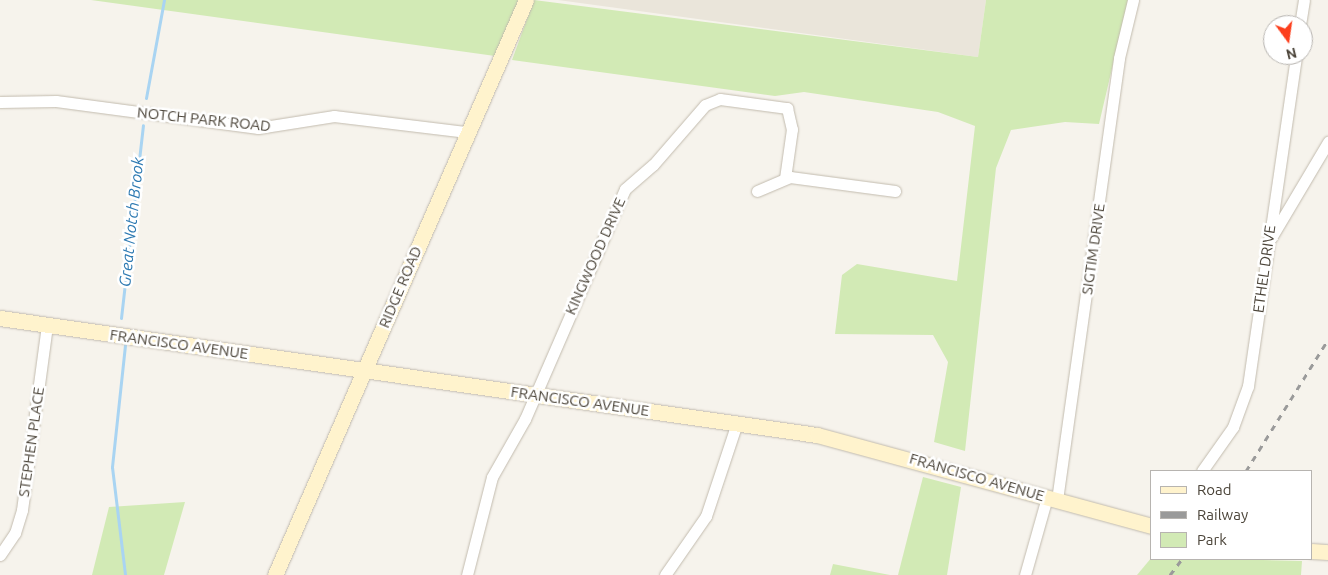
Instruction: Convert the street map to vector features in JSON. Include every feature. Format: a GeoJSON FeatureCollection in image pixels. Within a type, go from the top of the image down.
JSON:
{"type":"FeatureCollection","features":[{"type":"Feature","properties":{"kind":"main road","name":"RIDGE ROAD"},"geometry":{"type":"LineString","coordinates":[[275,575],[526,0]]}},
{"type":"Feature","properties":{"kind":"main road","name":"FRANCISCO AVENUE"},"geometry":{"type":"LineString","coordinates":[[0,318],[817,435],[892,452],[1150,525]]}},
{"type":"Feature","properties":{"kind":"main road"},"geometry":{"type":"LineString","coordinates":[[1313,551],[1328,552]]}},
{"type":"Feature","properties":{"kind":"street","name":"SIGTIM DRIVE"},"geometry":{"type":"LineString","coordinates":[[1025,575],[1052,498],[1119,58],[1133,0]]}},
{"type":"Feature","properties":{"kind":"street"},"geometry":{"type":"LineString","coordinates":[[1302,15],[1304,0]]}},
{"type":"Feature","properties":{"kind":"street","name":"ETHEL DRIVE"},"geometry":{"type":"LineString","coordinates":[[1203,470],[1244,403],[1294,65]]}},
{"type":"Feature","properties":{"kind":"street","name":"KINGWOOD DRIVE"},"geometry":{"type":"LineString","coordinates":[[467,575],[492,477],[534,395],[625,189],[653,165],[705,104],[730,100],[787,108],[792,129],[785,178]]}},
{"type":"Feature","properties":{"kind":"street","name":"NOTCH PARK ROAD"},"geometry":{"type":"LineString","coordinates":[[0,102],[56,101],[258,128],[340,116],[467,132]]}},
{"type":"Feature","properties":{"kind":"street"},"geometry":{"type":"LineString","coordinates":[[1267,244],[1328,142]]}},
{"type":"Feature","properties":{"kind":"street"},"geometry":{"type":"LineString","coordinates":[[757,191],[785,178],[895,192]]}},
{"type":"Feature","properties":{"kind":"street","name":"STEPHEN PLACE"},"geometry":{"type":"LineString","coordinates":[[0,555],[15,532],[22,510],[48,325]]}},
{"type":"Feature","properties":{"kind":"street"},"geometry":{"type":"LineString","coordinates":[[665,575],[706,516],[737,423]]}},
{"type":"Feature","properties":{"kind":"shaded area"},"geometry":{"type":"Polygon","coordinates":[[[558,0],[986,0],[978,57],[558,0]]]}},
{"type":"Feature","properties":{"kind":"green space"},"geometry":{"type":"Polygon","coordinates":[[[91,0],[521,0],[495,56],[91,0]]]}},
{"type":"Feature","properties":{"kind":"green space"},"geometry":{"type":"Polygon","coordinates":[[[534,0],[978,57],[986,0],[1128,0],[1099,124],[1065,122],[1011,130],[996,168],[965,451],[934,442],[948,362],[933,335],[835,334],[842,275],[857,264],[957,281],[975,126],[938,112],[804,92],[775,96],[512,60],[534,0]]]}},
{"type":"Feature","properties":{"kind":"green space"},"geometry":{"type":"Polygon","coordinates":[[[923,477],[961,487],[947,575],[898,575],[923,477]]]}},
{"type":"Feature","properties":{"kind":"green space"},"geometry":{"type":"Polygon","coordinates":[[[185,502],[164,575],[92,575],[109,507],[185,502]]]}},
{"type":"Feature","properties":{"kind":"green space"},"geometry":{"type":"Polygon","coordinates":[[[1150,559],[1302,561],[1301,575],[1137,575],[1150,559]]]}},
{"type":"Feature","properties":{"kind":"green space"},"geometry":{"type":"Polygon","coordinates":[[[833,564],[890,575],[830,575],[833,564]]]}},
{"type":"Feature","properties":{"kind":"waterway","name":"Great Notch Brook"},"geometry":{"type":"LineString","coordinates":[[146,98],[164,0]]}},
{"type":"Feature","properties":{"kind":"waterway","name":"Great Notch Brook"},"geometry":{"type":"LineString","coordinates":[[121,318],[143,125]]}},
{"type":"Feature","properties":{"kind":"waterway","name":"Great Notch Brook"},"geometry":{"type":"LineString","coordinates":[[125,345],[112,467],[125,575]]}},
{"type":"Feature","properties":{"kind":"railway"},"geometry":{"type":"LineString","coordinates":[[1247,470],[1328,340]]}},
{"type":"Feature","properties":{"kind":"railway"},"geometry":{"type":"LineString","coordinates":[[1170,575],[1181,560]]}}]}
